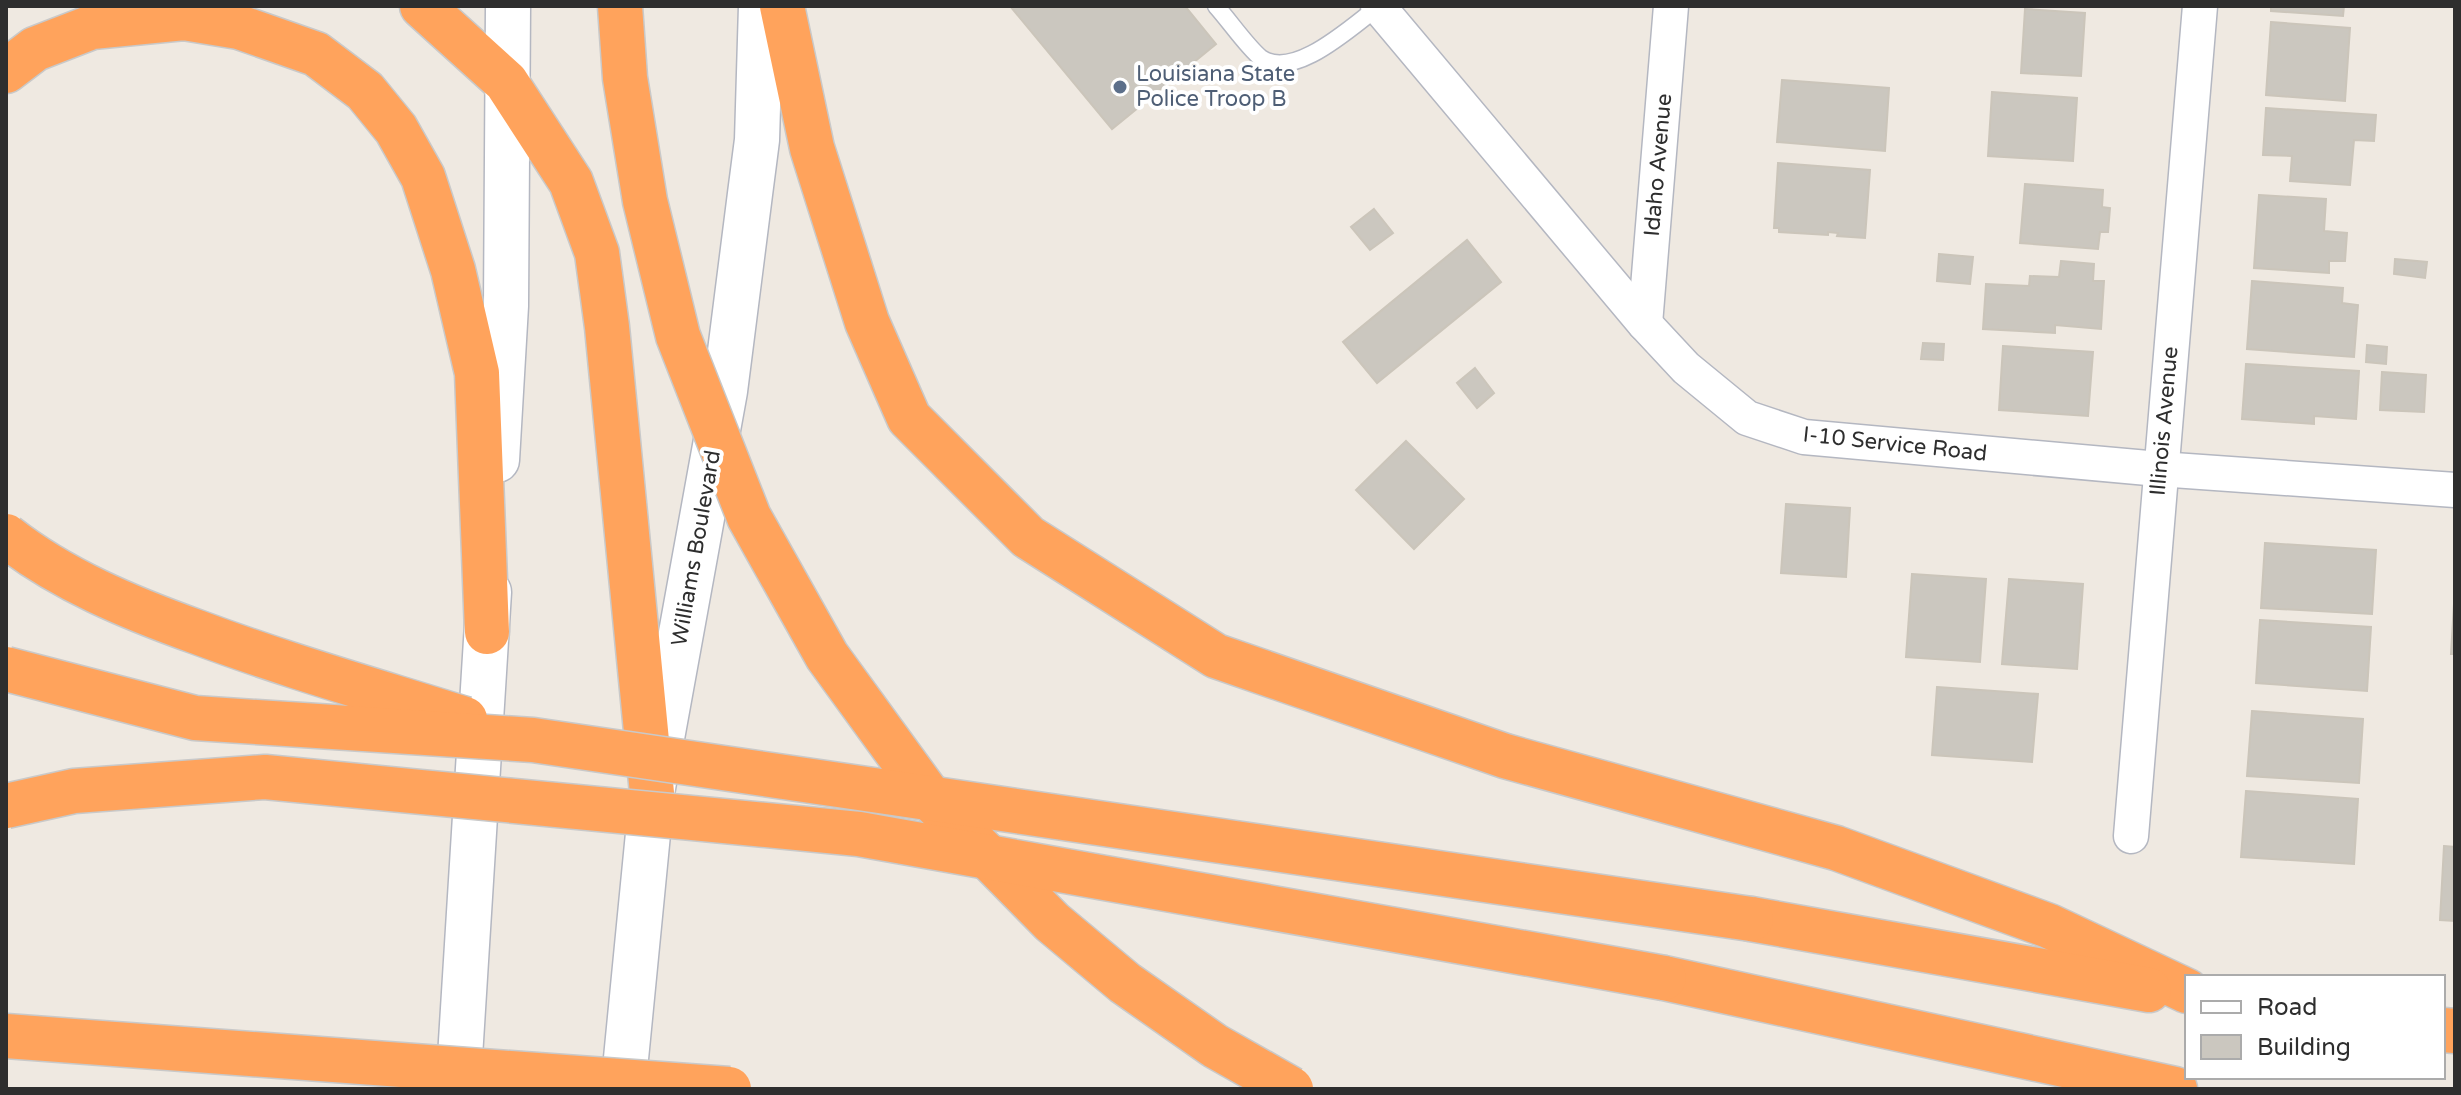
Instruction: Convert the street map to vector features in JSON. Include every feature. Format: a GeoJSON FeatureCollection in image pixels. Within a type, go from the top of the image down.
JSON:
{"type":"FeatureCollection","features":[{"type":"Feature","properties":{"kind":"highway"},"geometry":{"type":"LineString","coordinates":[[422,6],[506,82],[571,182],[597,253],[609,343],[652,793]]}},
{"type":"Feature","properties":{"kind":"highway"},"geometry":{"type":"LineString","coordinates":[[620,6],[625,78],[645,201],[678,336],[749,517],[827,656],[931,799],[1052,922],[1125,983],[1215,1046],[1291,1089]]}},
{"type":"Feature","properties":{"kind":"highway"},"geometry":{"type":"LineString","coordinates":[[782,6],[812,148],[867,322],[909,418],[1028,537],[1216,656],[1505,756],[1836,848],[2049,926],[2185,993]]}},
{"type":"Feature","properties":{"kind":"highway"},"geometry":{"type":"LineString","coordinates":[[6,71],[35,49],[92,27],[184,18],[239,27],[316,54],[365,91],[396,129],[423,177],[453,270],[477,373],[487,632]]}},
{"type":"Feature","properties":{"kind":"highway"},"geometry":{"type":"LineString","coordinates":[[6,536],[29,554],[127,606],[250,652],[533,740]]}},
{"type":"Feature","properties":{"kind":"highway"},"geometry":{"type":"LineString","coordinates":[[6,669],[195,718],[533,740],[1751,919],[2185,994]]}},
{"type":"Feature","properties":{"kind":"highway"},"geometry":{"type":"LineString","coordinates":[[6,806],[74,791],[265,777],[859,834],[1664,978],[2175,1089]]}},
{"type":"Feature","properties":{"kind":"highway"},"geometry":{"type":"LineString","coordinates":[[6,1036],[729,1089]]}},
{"type":"Feature","properties":{"kind":"main road"},"geometry":{"type":"LineString","coordinates":[[458,1089],[506,306],[508,6]]}},
{"type":"Feature","properties":{"kind":"main road","name":"Williams Boulevard"},"geometry":{"type":"LineString","coordinates":[[623,1089],[652,793],[725,391],[757,140],[761,6]]}},
{"type":"Feature","properties":{"kind":"street","name":"I-10 Service Road"},"geometry":{"type":"LineString","coordinates":[[1378,6],[1645,324],[1686,368],[1747,418],[1804,437],[2159,469],[2455,490]]}},
{"type":"Feature","properties":{"kind":"street","name":"Idaho Avenue"},"geometry":{"type":"LineString","coordinates":[[1645,324],[1671,6]]}},
{"type":"Feature","properties":{"kind":"street","name":"Illinois Avenue"},"geometry":{"type":"LineString","coordinates":[[2131,836],[2159,469],[2200,6]]}},
{"type":"Feature","properties":{"kind":"lane"},"geometry":{"type":"LineString","coordinates":[[1216,6],[1262,59],[1284,64],[1300,62],[1378,6]]}},
{"type":"Feature","properties":{"kind":"building","name":"Louisiana State Police Troop B"},"geometry":{"type":"Polygon","coordinates":[[[1010,6],[1185,6],[1216,44],[1112,129],[1010,6]]]}},
{"type":"Feature","properties":{"kind":"building"},"geometry":{"type":"Polygon","coordinates":[[[2271,6],[2344,6],[2343,16],[2271,11],[2271,6]]]}},
{"type":"Feature","properties":{"kind":"building"},"geometry":{"type":"Polygon","coordinates":[[[2025,9],[2085,13],[2081,76],[2021,73],[2025,9]]]}},
{"type":"Feature","properties":{"kind":"building"},"geometry":{"type":"Polygon","coordinates":[[[2271,22],[2350,28],[2345,101],[2266,95],[2271,22]]]}},
{"type":"Feature","properties":{"kind":"building"},"geometry":{"type":"Polygon","coordinates":[[[1782,80],[1889,88],[1885,151],[1777,142],[1782,80]]]}},
{"type":"Feature","properties":{"kind":"building"},"geometry":{"type":"Polygon","coordinates":[[[1992,92],[2077,98],[2073,161],[1988,156],[1992,92]]]}},
{"type":"Feature","properties":{"kind":"building"},"geometry":{"type":"Polygon","coordinates":[[[2266,108],[2376,115],[2374,141],[2354,140],[2350,185],[2290,181],[2292,156],[2263,155],[2266,108]]]}},
{"type":"Feature","properties":{"kind":"building"},"geometry":{"type":"Polygon","coordinates":[[[1778,163],[1870,170],[1865,238],[1837,236],[1838,233],[1828,232],[1828,235],[1779,232],[1779,228],[1774,228],[1778,163]]]}},
{"type":"Feature","properties":{"kind":"building"},"geometry":{"type":"Polygon","coordinates":[[[2025,184],[2103,190],[2102,207],[2110,208],[2108,232],[2100,232],[2098,249],[2020,243],[2025,184]]]}},
{"type":"Feature","properties":{"kind":"building"},"geometry":{"type":"Polygon","coordinates":[[[2259,195],[2326,199],[2324,231],[2347,233],[2345,261],[2329,261],[2329,273],[2254,268],[2259,195]]]}},
{"type":"Feature","properties":{"kind":"building"},"geometry":{"type":"Polygon","coordinates":[[[1374,209],[1393,233],[1370,250],[1351,227],[1374,209]]]}},
{"type":"Feature","properties":{"kind":"building"},"geometry":{"type":"Polygon","coordinates":[[[1467,240],[1501,282],[1377,383],[1343,342],[1467,240]]]}},
{"type":"Feature","properties":{"kind":"building"},"geometry":{"type":"Polygon","coordinates":[[[1939,254],[1973,257],[1970,284],[1937,281],[1939,254]]]}},
{"type":"Feature","properties":{"kind":"building"},"geometry":{"type":"Polygon","coordinates":[[[2395,259],[2427,262],[2425,278],[2394,274],[2395,259]]]}},
{"type":"Feature","properties":{"kind":"building"},"geometry":{"type":"Polygon","coordinates":[[[2061,261],[2094,264],[2093,281],[2104,281],[2101,329],[2055,325],[2055,333],[1983,329],[1986,284],[2029,286],[2030,276],[2059,277],[2061,261]]]}},
{"type":"Feature","properties":{"kind":"building"},"geometry":{"type":"Polygon","coordinates":[[[2252,281],[2343,288],[2342,303],[2358,305],[2354,357],[2247,349],[2252,281]]]}},
{"type":"Feature","properties":{"kind":"building"},"geometry":{"type":"Polygon","coordinates":[[[1923,343],[1944,344],[1943,360],[1921,359],[1923,343]]]}},
{"type":"Feature","properties":{"kind":"building"},"geometry":{"type":"Polygon","coordinates":[[[2367,345],[2387,347],[2386,364],[2366,362],[2367,345]]]}},
{"type":"Feature","properties":{"kind":"building"},"geometry":{"type":"Polygon","coordinates":[[[2003,346],[2093,352],[2088,416],[1999,410],[2003,346]]]}},
{"type":"Feature","properties":{"kind":"building"},"geometry":{"type":"Polygon","coordinates":[[[2246,364],[2359,371],[2356,419],[2314,416],[2314,424],[2242,419],[2246,364]]]}},
{"type":"Feature","properties":{"kind":"building"},"geometry":{"type":"Polygon","coordinates":[[[1475,368],[1494,393],[1477,408],[1457,383],[1475,368]]]}},
{"type":"Feature","properties":{"kind":"building"},"geometry":{"type":"Polygon","coordinates":[[[2382,372],[2426,375],[2424,412],[2380,410],[2382,372]]]}},
{"type":"Feature","properties":{"kind":"building"},"geometry":{"type":"Polygon","coordinates":[[[1406,441],[1464,499],[1414,549],[1356,490],[1406,441]]]}},
{"type":"Feature","properties":{"kind":"building"},"geometry":{"type":"Polygon","coordinates":[[[1786,504],[1850,508],[1846,577],[1781,573],[1786,504]]]}},
{"type":"Feature","properties":{"kind":"building"},"geometry":{"type":"Polygon","coordinates":[[[2265,543],[2376,550],[2372,614],[2261,608],[2265,543]]]}},
{"type":"Feature","properties":{"kind":"building"},"geometry":{"type":"Polygon","coordinates":[[[1912,574],[1986,579],[1980,662],[1906,657],[1912,574]]]}},
{"type":"Feature","properties":{"kind":"building"},"geometry":{"type":"Polygon","coordinates":[[[2009,579],[2083,584],[2077,669],[2002,664],[2009,579]]]}},
{"type":"Feature","properties":{"kind":"building"},"geometry":{"type":"Polygon","coordinates":[[[2455,587],[2455,654],[2451,654],[2455,587]]]}},
{"type":"Feature","properties":{"kind":"building"},"geometry":{"type":"Polygon","coordinates":[[[2260,620],[2371,627],[2367,691],[2256,683],[2260,620]]]}},
{"type":"Feature","properties":{"kind":"building"},"geometry":{"type":"Polygon","coordinates":[[[1937,687],[2038,694],[2032,762],[1932,755],[1937,687]]]}},
{"type":"Feature","properties":{"kind":"building"},"geometry":{"type":"Polygon","coordinates":[[[2252,711],[2363,719],[2359,783],[2247,776],[2252,711]]]}},
{"type":"Feature","properties":{"kind":"building"},"geometry":{"type":"Polygon","coordinates":[[[2246,791],[2358,799],[2354,864],[2241,857],[2246,791]]]}},
{"type":"Feature","properties":{"kind":"building"},"geometry":{"type":"Polygon","coordinates":[[[2444,846],[2455,847],[2455,921],[2440,920],[2444,846]]]}},
{"type":"Feature","properties":{"kind":"place","name":"Louisiana State Police Troop B"},"geometry":{"type":"Point","coordinates":[1120,87]}}]}
